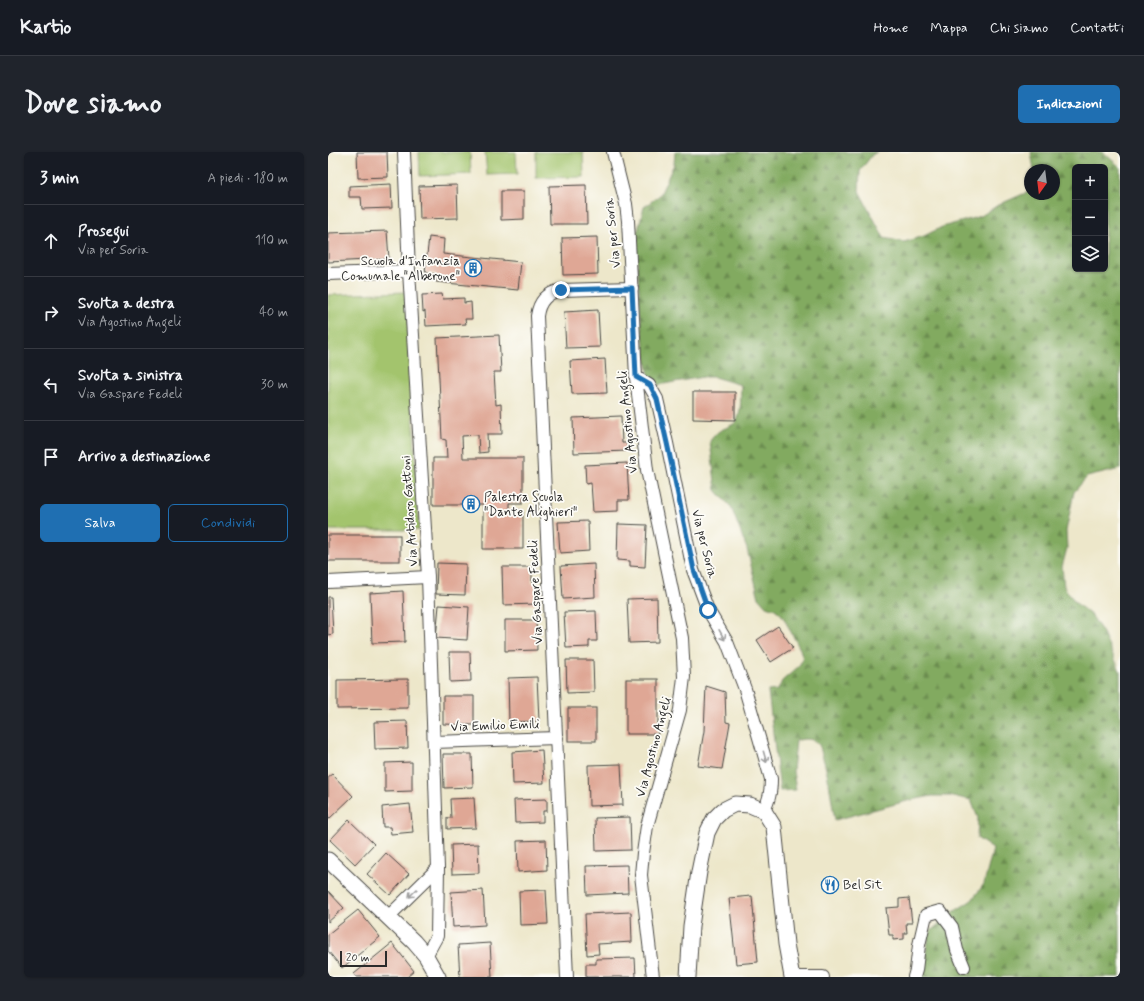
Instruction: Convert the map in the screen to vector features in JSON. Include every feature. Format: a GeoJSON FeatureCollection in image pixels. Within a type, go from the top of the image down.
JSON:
{"type":"FeatureCollection","features":[{"type":"Feature","properties":{"kind":"street","name":"Via Artidoro Gattoni"},"geometry":{"type":"LineString","coordinates":[[404,152],[409,271],[428,577],[438,868],[437,936],[426,956]]}},
{"type":"Feature","properties":{"kind":"street","name":"Via per Soria"},"geometry":{"type":"LineString","coordinates":[[613,152],[626,204],[632,288]]}},
{"type":"Feature","properties":{"kind":"street"},"geometry":{"type":"LineString","coordinates":[[328,274],[409,271]]}},
{"type":"Feature","properties":{"kind":"street","name":"Via Agostino Angeli"},"geometry":{"type":"LineString","coordinates":[[632,288],[636,377],[647,470],[682,638],[684,677],[680,710],[647,826],[643,853],[641,875],[652,977]]}},
{"type":"Feature","properties":{"kind":"street","name":"Via Gaspare Fedeli"},"geometry":{"type":"LineString","coordinates":[[567,977],[537,316],[538,308],[541,302],[550,293],[561,290],[632,288]]}},
{"type":"Feature","properties":{"kind":"street","name":"Via per Soria"},"geometry":{"type":"LineString","coordinates":[[636,377],[650,385],[657,399],[694,570],[708,610],[727,642],[745,689],[771,779],[770,799],[764,811]]}},
{"type":"Feature","properties":{"kind":"street"},"geometry":{"type":"LineString","coordinates":[[328,582],[428,577]]}},
{"type":"Feature","properties":{"kind":"street","name":"Via Emilio Emili"},"geometry":{"type":"LineString","coordinates":[[434,742],[557,738]]}},
{"type":"Feature","properties":{"kind":"street"},"geometry":{"type":"LineString","coordinates":[[688,977],[691,926],[699,872],[707,833],[714,819],[723,810],[735,804],[750,805],[764,811],[774,827],[786,944],[792,977],[823,977]]}},
{"type":"Feature","properties":{"kind":"street"},"geometry":{"type":"LineString","coordinates":[[328,860],[414,942],[426,956],[438,977]]}},
{"type":"Feature","properties":{"kind":"street"},"geometry":{"type":"LineString","coordinates":[[388,917],[438,868]]}},
{"type":"Feature","properties":{"kind":"street"},"geometry":{"type":"LineString","coordinates":[[914,977],[926,915],[940,911],[952,926],[957,950],[964,967]]}},
{"type":"Feature","properties":{"kind":"green space"},"geometry":{"type":"Polygon","coordinates":[[[419,152],[470,152],[471,174],[420,176],[419,152]]]}},
{"type":"Feature","properties":{"kind":"green space"},"geometry":{"type":"Polygon","coordinates":[[[485,152],[516,152],[517,174],[487,175],[485,152]]]}},
{"type":"Feature","properties":{"kind":"green space"},"geometry":{"type":"Polygon","coordinates":[[[536,152],[583,152],[584,177],[536,178],[536,152]]]}},
{"type":"Feature","properties":{"kind":"green space"},"geometry":{"type":"Polygon","coordinates":[[[675,152],[877,152],[872,155],[860,171],[859,191],[884,238],[904,242],[924,236],[942,227],[981,216],[998,205],[1024,194],[1024,200],[1060,200],[1060,164],[1033,164],[1031,152],[1103,152],[1120,167],[1120,469],[1087,477],[1074,492],[1066,531],[1067,548],[1062,567],[1064,587],[1076,603],[1092,616],[1103,633],[1120,671],[1120,977],[921,977],[928,942],[928,933],[955,911],[972,900],[984,884],[993,849],[977,838],[978,818],[971,800],[952,796],[932,796],[835,820],[828,779],[820,747],[815,741],[809,739],[796,741],[793,771],[796,790],[780,791],[768,691],[778,690],[782,681],[798,667],[803,659],[800,649],[782,615],[775,609],[766,606],[759,598],[747,549],[731,507],[716,490],[710,441],[718,432],[736,422],[740,407],[741,385],[714,377],[703,377],[658,385],[649,377],[641,323],[636,238],[644,207],[660,195],[674,164],[675,152]]]}},
{"type":"Feature","properties":{"kind":"green space"},"geometry":{"type":"Polygon","coordinates":[[[407,292],[419,530],[328,530],[328,295],[407,292]]]}},
{"type":"Feature","properties":{"kind":"building"},"geometry":{"type":"Polygon","coordinates":[[[357,152],[387,152],[388,177],[358,178],[357,152]]]}},
{"type":"Feature","properties":{"kind":"building"},"geometry":{"type":"Polygon","coordinates":[[[391,184],[392,208],[362,209],[361,197],[349,197],[349,186],[391,184]]]}},
{"type":"Feature","properties":{"kind":"building"},"geometry":{"type":"Polygon","coordinates":[[[457,185],[458,218],[420,219],[419,186],[457,185]]]}},
{"type":"Feature","properties":{"kind":"building"},"geometry":{"type":"Polygon","coordinates":[[[586,185],[587,224],[550,224],[549,186],[586,185]]]}},
{"type":"Feature","properties":{"kind":"building"},"geometry":{"type":"Polygon","coordinates":[[[501,191],[524,191],[524,219],[501,220],[501,191]]]}},
{"type":"Feature","properties":{"kind":"building"},"geometry":{"type":"Polygon","coordinates":[[[387,231],[389,259],[328,262],[328,233],[387,231]]]}},
{"type":"Feature","properties":{"kind":"building","name":"Scuola d'Infanzia Comunale \"Alberone\""},"geometry":{"type":"Polygon","coordinates":[[[429,237],[444,239],[443,254],[521,262],[518,290],[436,282],[436,274],[425,273],[429,237]]]}},
{"type":"Feature","properties":{"kind":"building"},"geometry":{"type":"Polygon","coordinates":[[[597,237],[598,274],[563,275],[562,238],[597,237]]]}},
{"type":"Feature","properties":{"kind":"building"},"geometry":{"type":"Polygon","coordinates":[[[442,294],[443,299],[464,298],[464,303],[471,302],[472,319],[465,319],[466,324],[426,326],[422,295],[442,294]]]}},
{"type":"Feature","properties":{"kind":"building"},"geometry":{"type":"Polygon","coordinates":[[[598,310],[600,347],[566,348],[564,312],[598,310]]]}},
{"type":"Feature","properties":{"kind":"building"},"geometry":{"type":"Polygon","coordinates":[[[499,335],[501,372],[494,372],[496,405],[501,404],[502,434],[487,434],[488,452],[479,453],[478,435],[462,436],[463,458],[523,458],[523,503],[509,503],[509,510],[523,510],[523,549],[483,549],[483,505],[433,505],[433,458],[447,458],[446,440],[442,439],[437,338],[499,335]]]}},
{"type":"Feature","properties":{"kind":"building"},"geometry":{"type":"Polygon","coordinates":[[[605,359],[607,393],[572,394],[570,361],[605,359]]]}},
{"type":"Feature","properties":{"kind":"building"},"geometry":{"type":"Polygon","coordinates":[[[693,392],[735,392],[735,420],[693,419],[693,392]]]}},
{"type":"Feature","properties":{"kind":"building"},"geometry":{"type":"Polygon","coordinates":[[[621,416],[622,443],[627,443],[627,451],[574,453],[573,418],[621,416]]]}},
{"type":"Feature","properties":{"kind":"building"},"geometry":{"type":"Polygon","coordinates":[[[627,463],[629,500],[618,500],[618,511],[593,512],[591,483],[586,484],[585,465],[627,463]]]}},
{"type":"Feature","properties":{"kind":"building"},"geometry":{"type":"Polygon","coordinates":[[[588,521],[589,551],[560,553],[558,522],[588,521]]]}},
{"type":"Feature","properties":{"kind":"building"},"geometry":{"type":"Polygon","coordinates":[[[618,524],[647,525],[645,567],[630,566],[630,561],[617,560],[618,524]]]}},
{"type":"Feature","properties":{"kind":"building"},"geometry":{"type":"Polygon","coordinates":[[[328,535],[400,535],[400,561],[328,561],[328,535]]]}},
{"type":"Feature","properties":{"kind":"building"},"geometry":{"type":"Polygon","coordinates":[[[437,563],[466,564],[465,595],[436,594],[437,563]]]}},
{"type":"Feature","properties":{"kind":"building"},"geometry":{"type":"Polygon","coordinates":[[[594,564],[595,597],[563,599],[561,566],[594,564]]]}},
{"type":"Feature","properties":{"kind":"building"},"geometry":{"type":"Polygon","coordinates":[[[502,567],[532,567],[532,583],[536,582],[537,604],[503,605],[502,567]]]}},
{"type":"Feature","properties":{"kind":"building"},"geometry":{"type":"Polygon","coordinates":[[[403,591],[405,642],[372,643],[370,593],[403,591]]]}},
{"type":"Feature","properties":{"kind":"building"},"geometry":{"type":"Polygon","coordinates":[[[328,597],[331,597],[333,634],[328,635],[328,597]]]}},
{"type":"Feature","properties":{"kind":"building"},"geometry":{"type":"Polygon","coordinates":[[[657,598],[658,642],[629,643],[627,599],[657,598]]]}},
{"type":"Feature","properties":{"kind":"building"},"geometry":{"type":"Polygon","coordinates":[[[439,605],[469,607],[467,640],[436,638],[439,605]]]}},
{"type":"Feature","properties":{"kind":"building"},"geometry":{"type":"Polygon","coordinates":[[[596,611],[597,641],[589,641],[589,647],[566,648],[564,612],[596,611]]]}},
{"type":"Feature","properties":{"kind":"building"},"geometry":{"type":"Polygon","coordinates":[[[505,620],[536,620],[537,650],[505,651],[505,620]]]}},
{"type":"Feature","properties":{"kind":"building"},"geometry":{"type":"Polygon","coordinates":[[[778,626],[793,648],[771,662],[757,640],[778,626]]]}},
{"type":"Feature","properties":{"kind":"building"},"geometry":{"type":"Polygon","coordinates":[[[449,652],[470,652],[471,681],[450,682],[449,652]]]}},
{"type":"Feature","properties":{"kind":"building"},"geometry":{"type":"Polygon","coordinates":[[[566,660],[593,660],[594,692],[567,693],[566,660]]]}},
{"type":"Feature","properties":{"kind":"building"},"geometry":{"type":"Polygon","coordinates":[[[537,677],[539,721],[509,722],[508,678],[537,677]]]}},
{"type":"Feature","properties":{"kind":"building"},"geometry":{"type":"Polygon","coordinates":[[[408,679],[408,708],[337,709],[337,680],[408,679]]]}},
{"type":"Feature","properties":{"kind":"building"},"geometry":{"type":"Polygon","coordinates":[[[626,679],[658,679],[658,734],[626,734],[626,679]]]}},
{"type":"Feature","properties":{"kind":"building"},"geometry":{"type":"Polygon","coordinates":[[[706,686],[725,692],[726,722],[730,723],[722,769],[698,766],[704,731],[706,686]]]}},
{"type":"Feature","properties":{"kind":"building"},"geometry":{"type":"Polygon","coordinates":[[[443,696],[474,696],[474,725],[443,724],[443,696]]]}},
{"type":"Feature","properties":{"kind":"building"},"geometry":{"type":"Polygon","coordinates":[[[568,708],[596,708],[596,741],[568,741],[568,708]]]}},
{"type":"Feature","properties":{"kind":"building"},"geometry":{"type":"Polygon","coordinates":[[[407,721],[408,748],[375,749],[374,722],[407,721]]]}},
{"type":"Feature","properties":{"kind":"building"},"geometry":{"type":"Polygon","coordinates":[[[542,750],[544,783],[513,784],[512,752],[542,750]]]}},
{"type":"Feature","properties":{"kind":"building"},"geometry":{"type":"Polygon","coordinates":[[[443,754],[472,754],[473,787],[444,788],[443,754]]]}},
{"type":"Feature","properties":{"kind":"building"},"geometry":{"type":"Polygon","coordinates":[[[412,762],[412,791],[385,792],[385,763],[412,762]]]}},
{"type":"Feature","properties":{"kind":"building"},"geometry":{"type":"Polygon","coordinates":[[[621,764],[623,805],[589,806],[588,765],[621,764]]]}},
{"type":"Feature","properties":{"kind":"building"},"geometry":{"type":"Polygon","coordinates":[[[332,774],[353,796],[328,820],[328,777],[332,774]]]}},
{"type":"Feature","properties":{"kind":"building"},"geometry":{"type":"Polygon","coordinates":[[[474,798],[476,828],[447,829],[447,818],[451,818],[450,799],[474,798]]]}},
{"type":"Feature","properties":{"kind":"building"},"geometry":{"type":"Polygon","coordinates":[[[547,799],[547,811],[543,811],[543,822],[515,823],[514,800],[547,799]]]}},
{"type":"Feature","properties":{"kind":"building"},"geometry":{"type":"Polygon","coordinates":[[[410,804],[413,832],[391,834],[390,827],[383,827],[382,807],[410,804]]]}},
{"type":"Feature","properties":{"kind":"building"},"geometry":{"type":"Polygon","coordinates":[[[630,817],[631,850],[596,851],[595,818],[630,817]]]}},
{"type":"Feature","properties":{"kind":"building"},"geometry":{"type":"Polygon","coordinates":[[[349,820],[374,844],[355,864],[330,840],[349,820]]]}},
{"type":"Feature","properties":{"kind":"building"},"geometry":{"type":"Polygon","coordinates":[[[546,840],[547,870],[518,872],[517,841],[546,840]]]}},
{"type":"Feature","properties":{"kind":"building"},"geometry":{"type":"Polygon","coordinates":[[[478,844],[479,873],[452,874],[451,845],[478,844]]]}},
{"type":"Feature","properties":{"kind":"building"},"geometry":{"type":"Polygon","coordinates":[[[386,853],[409,874],[390,895],[367,874],[386,853]]]}},
{"type":"Feature","properties":{"kind":"building"},"geometry":{"type":"Polygon","coordinates":[[[627,865],[628,893],[587,895],[586,866],[627,865]]]}},
{"type":"Feature","properties":{"kind":"building"},"geometry":{"type":"Polygon","coordinates":[[[483,890],[485,925],[453,927],[451,892],[483,890]]]}},
{"type":"Feature","properties":{"kind":"building"},"geometry":{"type":"Polygon","coordinates":[[[546,890],[548,924],[520,925],[519,891],[546,890]]]}},
{"type":"Feature","properties":{"kind":"building"},"geometry":{"type":"Polygon","coordinates":[[[328,891],[344,908],[328,922],[328,891]]]}},
{"type":"Feature","properties":{"kind":"building"},"geometry":{"type":"Polygon","coordinates":[[[752,896],[758,962],[736,964],[729,898],[752,896]]]}},
{"type":"Feature","properties":{"kind":"building"},"geometry":{"type":"Polygon","coordinates":[[[909,898],[912,923],[906,923],[907,933],[904,933],[904,939],[893,940],[893,935],[889,935],[886,908],[899,907],[899,899],[909,898]]]}},
{"type":"Feature","properties":{"kind":"building"},"geometry":{"type":"Polygon","coordinates":[[[358,910],[380,937],[342,968],[328,951],[328,934],[358,910]]]}},
{"type":"Feature","properties":{"kind":"building"},"geometry":{"type":"Polygon","coordinates":[[[631,912],[632,942],[598,944],[599,954],[587,955],[585,914],[631,912]]]}},
{"type":"Feature","properties":{"kind":"building"},"geometry":{"type":"Polygon","coordinates":[[[392,943],[414,971],[407,977],[356,977],[354,974],[392,943]]]}},
{"type":"Feature","properties":{"kind":"building"},"geometry":{"type":"Polygon","coordinates":[[[490,943],[492,977],[460,977],[458,945],[490,943]]]}},
{"type":"Feature","properties":{"kind":"building"},"geometry":{"type":"Polygon","coordinates":[[[635,958],[636,977],[586,977],[586,964],[596,964],[596,959],[635,958]]]}},
{"type":"Feature","properties":{"kind":"place","name":"Scuola d'Infanzia Comunale \"Alberone\""},"geometry":{"type":"Point","coordinates":[473,268]}},
{"type":"Feature","properties":{"kind":"place","name":"Palestra Scuola \"Dante Alighieri\""},"geometry":{"type":"Point","coordinates":[471,504]}},
{"type":"Feature","properties":{"kind":"place","name":"Bel Sit"},"geometry":{"type":"Point","coordinates":[830,885]}},
{"type":"Feature","properties":{"kind":"route"},"geometry":{"type":"LineString","coordinates":[[561,290],[632,288],[636,377],[650,385],[657,399],[694,570],[708,610]]}}]}
